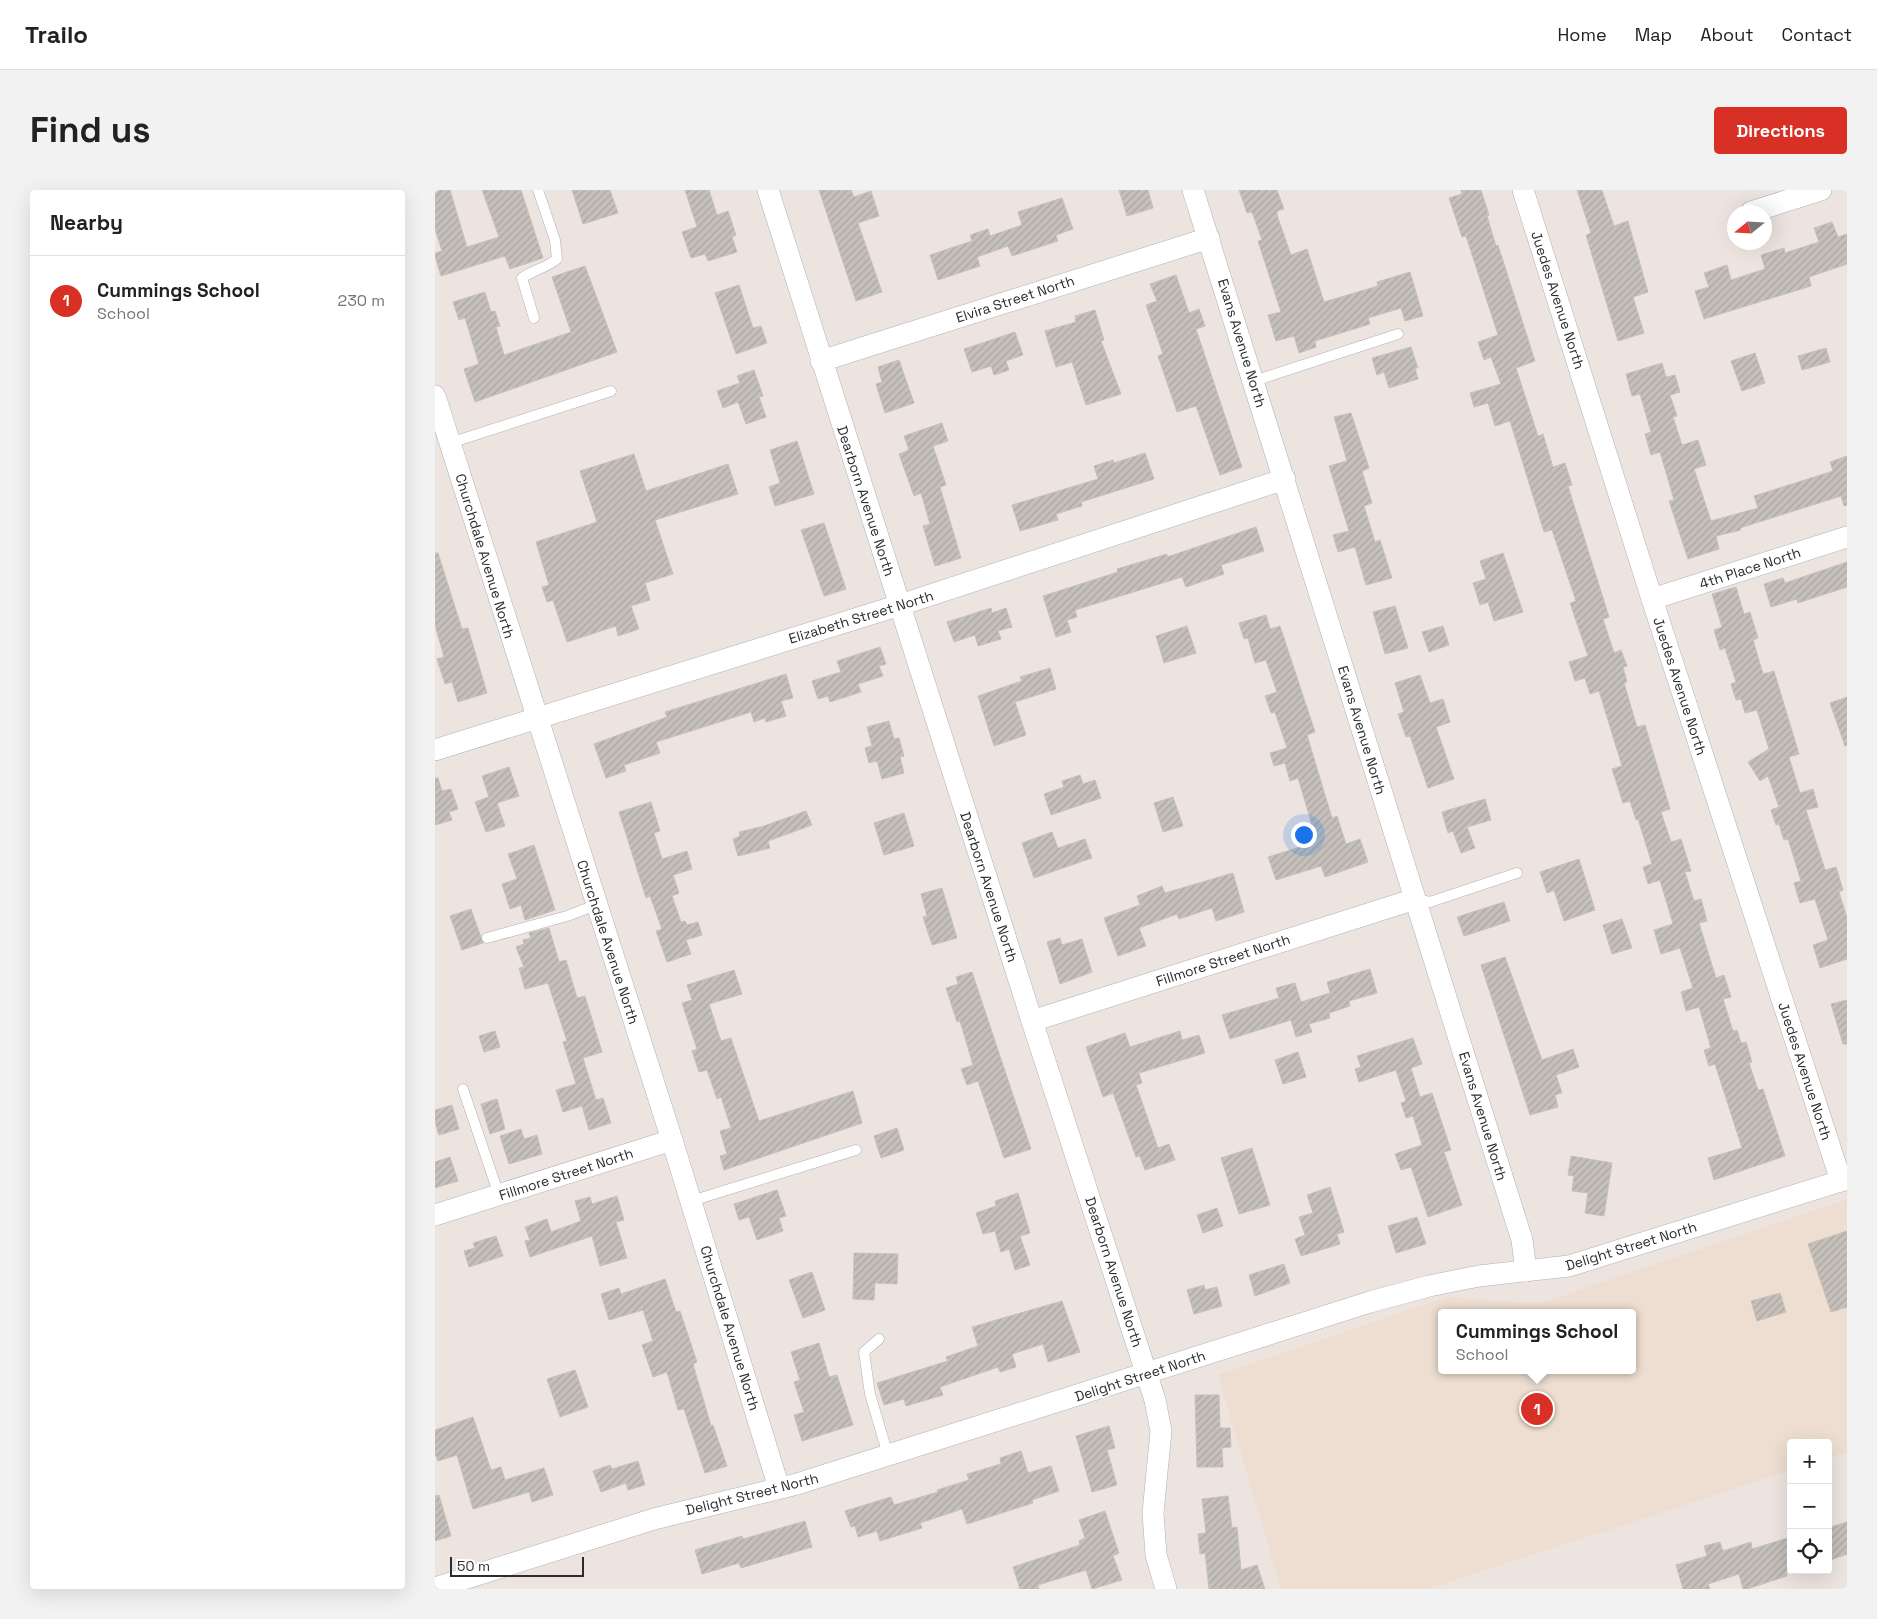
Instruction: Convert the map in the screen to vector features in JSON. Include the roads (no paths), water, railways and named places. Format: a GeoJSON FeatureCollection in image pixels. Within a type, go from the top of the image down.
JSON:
{"type":"FeatureCollection","features":[{"type":"Feature","properties":{"kind":"street","name":"Dearborn Avenue North"},"geometry":{"type":"LineString","coordinates":[[768,190],[1032,1021],[1147,1374],[1161,1431],[1153,1513],[1156,1555],[1166,1589]]}},
{"type":"Feature","properties":{"kind":"street","name":"Evans Avenue North"},"geometry":{"type":"LineString","coordinates":[[1193,190],[1522,1240],[1526,1270]]}},
{"type":"Feature","properties":{"kind":"street","name":"Juedes Avenue North"},"geometry":{"type":"LineString","coordinates":[[1523,190],[1652,599],[1844,1180]]}},
{"type":"Feature","properties":{"kind":"street"},"geometry":{"type":"LineString","coordinates":[[1772,205],[1821,190]]}},
{"type":"Feature","properties":{"kind":"street","name":"Elvira Street North"},"geometry":{"type":"LineString","coordinates":[[821,361],[1209,238]]}},
{"type":"Feature","properties":{"kind":"street","name":"Churchdale Avenue North"},"geometry":{"type":"LineString","coordinates":[[435,396],[672,1140],[779,1488]]}},
{"type":"Feature","properties":{"kind":"street","name":"Elizabeth Street North"},"geometry":{"type":"LineString","coordinates":[[435,750],[900,605],[1285,479]]}},
{"type":"Feature","properties":{"kind":"street","name":"4th Place North"},"geometry":{"type":"LineString","coordinates":[[1652,599],[1847,537]]}},
{"type":"Feature","properties":{"kind":"street","name":"Fillmore Street North"},"geometry":{"type":"LineString","coordinates":[[1032,1021],[1415,899]]}},
{"type":"Feature","properties":{"kind":"street","name":"Fillmore Street North"},"geometry":{"type":"LineString","coordinates":[[435,1215],[672,1140]]}},
{"type":"Feature","properties":{"kind":"street","name":"Delight Street North"},"geometry":{"type":"LineString","coordinates":[[435,1588],[654,1519],[779,1488],[888,1455],[1370,1302],[1429,1286],[1479,1276],[1569,1266],[1844,1180]]}},
{"type":"Feature","properties":{"kind":"lane"},"geometry":{"type":"LineString","coordinates":[[534,318],[522,278],[529,273],[547,267],[557,259],[555,240],[538,190]]}},
{"type":"Feature","properties":{"kind":"lane"},"geometry":{"type":"LineString","coordinates":[[1254,381],[1398,334]]}},
{"type":"Feature","properties":{"kind":"lane"},"geometry":{"type":"LineString","coordinates":[[450,443],[611,391]]}},
{"type":"Feature","properties":{"kind":"lane"},"geometry":{"type":"LineString","coordinates":[[1415,899],[1430,902],[1517,874]]}},
{"type":"Feature","properties":{"kind":"lane"},"geometry":{"type":"LineString","coordinates":[[487,938],[567,916],[597,905]]}},
{"type":"Feature","properties":{"kind":"lane"},"geometry":{"type":"LineString","coordinates":[[463,1089],[499,1195]]}},
{"type":"Feature","properties":{"kind":"lane"},"geometry":{"type":"LineString","coordinates":[[691,1201],[856,1150]]}},
{"type":"Feature","properties":{"kind":"lane"},"geometry":{"type":"LineString","coordinates":[[879,1339],[864,1352],[870,1394],[888,1455]]}},
{"type":"Feature","properties":{"kind":"place","name":"Cummings School"},"geometry":{"type":"Point","coordinates":[1537,1409]}}]}
